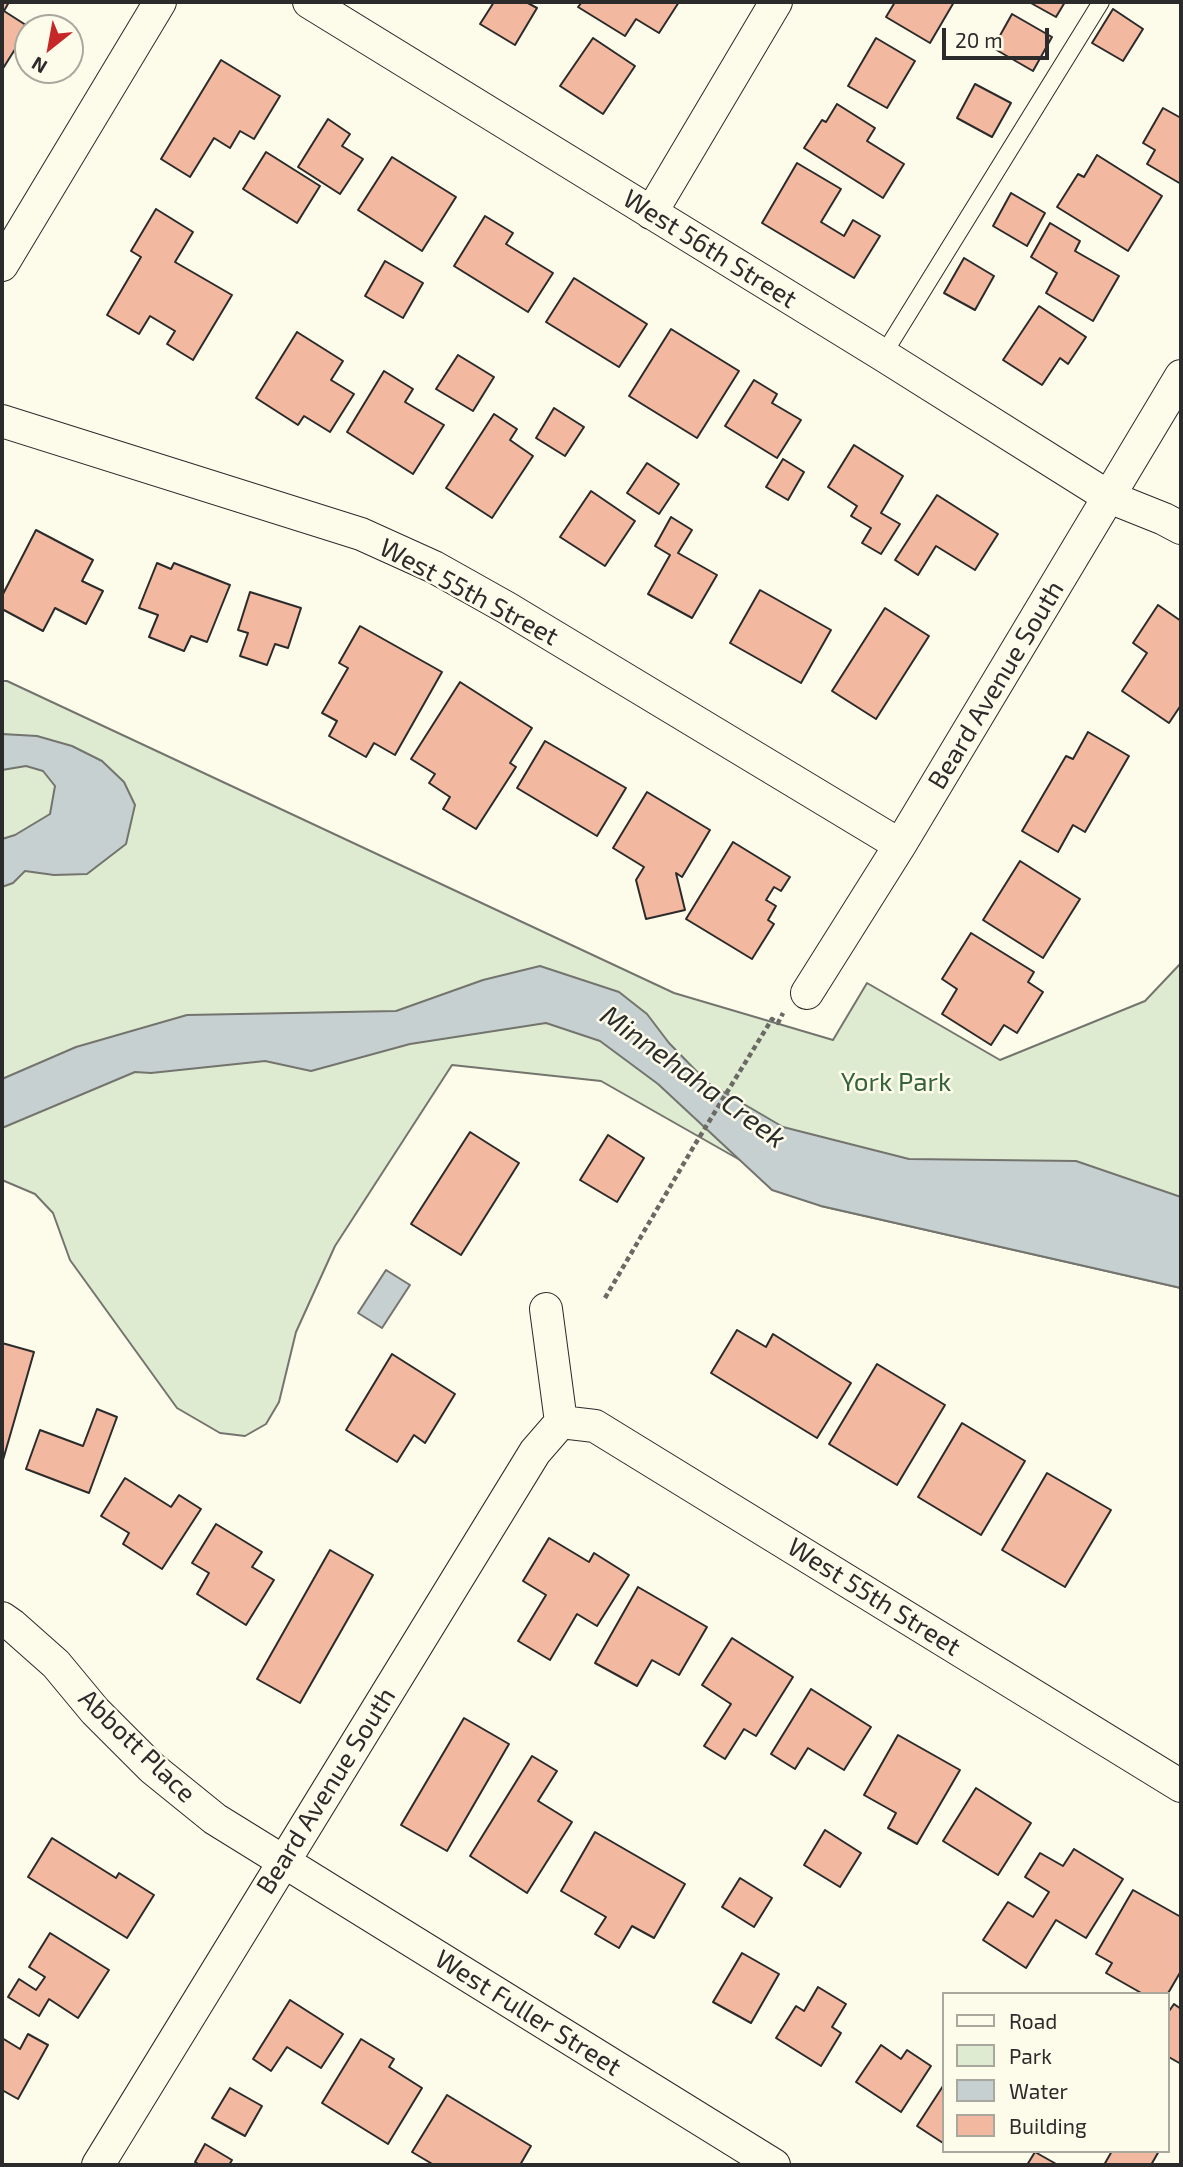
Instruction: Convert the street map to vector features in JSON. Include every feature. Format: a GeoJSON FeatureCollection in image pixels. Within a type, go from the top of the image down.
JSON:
{"type":"FeatureCollection","features":[{"type":"Feature","properties":{"kind":"street"},"geometry":{"type":"LineString","coordinates":[[2,265],[160,2]]}},
{"type":"Feature","properties":{"kind":"street","name":"West 56th Street"},"geometry":{"type":"LineString","coordinates":[[309,2],[1109,497],[1181,528]]}},
{"type":"Feature","properties":{"kind":"street"},"geometry":{"type":"LineString","coordinates":[[651,213],[776,2]]}},
{"type":"Feature","properties":{"kind":"street","name":"Beard Avenue South"},"geometry":{"type":"LineString","coordinates":[[807,993],[900,845],[1181,376]]}},
{"type":"Feature","properties":{"kind":"street","name":"West 55th Street"},"geometry":{"type":"LineString","coordinates":[[2,421],[361,534],[434,568],[507,608],[900,845]]}},
{"type":"Feature","properties":{"kind":"street"},"geometry":{"type":"LineString","coordinates":[[547,1308],[561,1422]]}},
{"type":"Feature","properties":{"kind":"street","name":"Beard Avenue South"},"geometry":{"type":"LineString","coordinates":[[98,2165],[535,1452],[561,1422]]}},
{"type":"Feature","properties":{"kind":"street","name":"West 55th Street"},"geometry":{"type":"LineString","coordinates":[[561,1422],[596,1426],[1181,1786]]}},
{"type":"Feature","properties":{"kind":"street","name":"Abbott Place"},"geometry":{"type":"LineString","coordinates":[[2,1618],[56,1664],[95,1711],[152,1768],[215,1819],[282,1862]]}},
{"type":"Feature","properties":{"kind":"street","name":"West Fuller Street"},"geometry":{"type":"LineString","coordinates":[[282,1862],[774,2165]]}},
{"type":"Feature","properties":{"kind":"lane"},"geometry":{"type":"LineString","coordinates":[[883,355],[1101,2]]}},
{"type":"Feature","properties":{"kind":"path"},"geometry":{"type":"LineString","coordinates":[[605,1298],[763,1035]]}},
{"type":"Feature","properties":{"kind":"green space","name":"York Park"},"geometry":{"type":"Polygon","coordinates":[[[2,681],[7,681],[674,993],[833,1040],[867,983],[1000,1060],[1145,1001],[1181,963],[1181,1288],[821,1206],[601,1081],[452,1065],[335,1246],[296,1332],[279,1402],[266,1424],[245,1436],[220,1433],[177,1408],[70,1260],[53,1213],[35,1194],[2,1180],[2,681]]]}},
{"type":"Feature","properties":{"kind":"water"},"geometry":{"type":"Polygon","coordinates":[[[2,734],[37,736],[72,746],[102,761],[124,782],[135,805],[126,844],[87,874],[54,875],[25,871],[13,883],[2,887],[2,839],[15,835],[50,814],[55,786],[43,771],[26,766],[2,770],[2,734]]]}},
{"type":"Feature","properties":{"kind":"water","name":"Minnehaha Creek"},"geometry":{"type":"Polygon","coordinates":[[[540,966],[619,992],[647,1014],[669,1043],[708,1083],[783,1127],[909,1159],[1076,1161],[1181,1197],[1181,1288],[821,1206],[772,1190],[658,1084],[600,1041],[546,1023],[410,1044],[311,1071],[265,1061],[151,1073],[135,1072],[2,1128],[2,1079],[76,1047],[187,1015],[396,1011],[483,980],[540,966]]]}},
{"type":"Feature","properties":{"kind":"water"},"geometry":{"type":"Polygon","coordinates":[[[386,1270],[410,1285],[382,1328],[358,1313],[386,1270]]]}},
{"type":"Feature","properties":{"kind":"building"},"geometry":{"type":"Polygon","coordinates":[[[2,2],[9,2],[4,11],[14,17],[14,51],[2,70],[2,2]]]}},
{"type":"Feature","properties":{"kind":"building"},"geometry":{"type":"Polygon","coordinates":[[[494,2],[526,2],[537,8],[515,45],[480,24],[494,2]]]}},
{"type":"Feature","properties":{"kind":"building"},"geometry":{"type":"Polygon","coordinates":[[[582,2],[679,2],[659,33],[636,19],[625,36],[578,7],[582,2]]]}},
{"type":"Feature","properties":{"kind":"building"},"geometry":{"type":"Polygon","coordinates":[[[895,2],[954,2],[930,43],[886,17],[895,2]]]}},
{"type":"Feature","properties":{"kind":"building"},"geometry":{"type":"Polygon","coordinates":[[[1029,2],[1065,2],[1056,17],[1029,2]]]}},
{"type":"Feature","properties":{"kind":"building"},"geometry":{"type":"Polygon","coordinates":[[[1113,9],[1143,29],[1123,61],[1092,43],[1113,9]]]}},
{"type":"Feature","properties":{"kind":"building"},"geometry":{"type":"Polygon","coordinates":[[[1012,14],[1052,37],[1033,71],[993,48],[1012,14]]]}},
{"type":"Feature","properties":{"kind":"building"},"geometry":{"type":"Polygon","coordinates":[[[593,38],[635,66],[603,114],[560,86],[593,38]]]}},
{"type":"Feature","properties":{"kind":"building"},"geometry":{"type":"Polygon","coordinates":[[[876,38],[915,61],[887,108],[848,86],[876,38]]]}},
{"type":"Feature","properties":{"kind":"building"},"geometry":{"type":"Polygon","coordinates":[[[221,60],[280,96],[254,139],[240,131],[230,148],[214,138],[190,177],[161,159],[221,60]]]}},
{"type":"Feature","properties":{"kind":"building"},"geometry":{"type":"Polygon","coordinates":[[[975,84],[1011,103],[992,137],[957,118],[975,84]]]}},
{"type":"Feature","properties":{"kind":"building"},"geometry":{"type":"Polygon","coordinates":[[[837,104],[875,128],[867,141],[904,164],[883,198],[804,148],[822,120],[826,122],[837,104]]]}},
{"type":"Feature","properties":{"kind":"building"},"geometry":{"type":"Polygon","coordinates":[[[1163,108],[1181,118],[1181,184],[1147,164],[1155,150],[1143,143],[1163,108]]]}},
{"type":"Feature","properties":{"kind":"building"},"geometry":{"type":"Polygon","coordinates":[[[328,119],[350,134],[342,146],[363,159],[340,194],[298,167],[328,119]]]}},
{"type":"Feature","properties":{"kind":"building"},"geometry":{"type":"Polygon","coordinates":[[[266,152],[320,186],[297,223],[243,189],[266,152]]]}},
{"type":"Feature","properties":{"kind":"building"},"geometry":{"type":"Polygon","coordinates":[[[1097,155],[1162,196],[1128,251],[1057,207],[1078,174],[1084,177],[1097,155]]]}},
{"type":"Feature","properties":{"kind":"building"},"geometry":{"type":"Polygon","coordinates":[[[392,157],[456,197],[422,251],[358,210],[392,157]]]}},
{"type":"Feature","properties":{"kind":"building"},"geometry":{"type":"Polygon","coordinates":[[[797,163],[841,189],[821,222],[844,236],[853,220],[880,236],[854,278],[762,223],[797,163]]]}},
{"type":"Feature","properties":{"kind":"building"},"geometry":{"type":"Polygon","coordinates":[[[1011,193],[1045,213],[1027,246],[993,226],[1011,193]]]}},
{"type":"Feature","properties":{"kind":"building"},"geometry":{"type":"Polygon","coordinates":[[[156,209],[193,232],[175,262],[232,295],[193,360],[167,344],[175,331],[150,316],[139,334],[107,315],[141,257],[131,251],[156,209]]]}},
{"type":"Feature","properties":{"kind":"building"},"geometry":{"type":"Polygon","coordinates":[[[485,216],[513,233],[506,244],[553,273],[528,312],[454,266],[485,216]]]}},
{"type":"Feature","properties":{"kind":"building"},"geometry":{"type":"Polygon","coordinates":[[[1050,223],[1080,241],[1075,251],[1119,276],[1093,321],[1046,293],[1057,273],[1031,257],[1050,223]]]}},
{"type":"Feature","properties":{"kind":"building"},"geometry":{"type":"Polygon","coordinates":[[[964,258],[994,276],[975,310],[944,293],[964,258]]]}},
{"type":"Feature","properties":{"kind":"building"},"geometry":{"type":"Polygon","coordinates":[[[385,261],[423,283],[403,318],[365,296],[385,261]]]}},
{"type":"Feature","properties":{"kind":"building"},"geometry":{"type":"Polygon","coordinates":[[[574,278],[647,324],[619,367],[546,322],[574,278]]]}},
{"type":"Feature","properties":{"kind":"building"},"geometry":{"type":"Polygon","coordinates":[[[1039,306],[1086,337],[1068,364],[1060,358],[1042,385],[1003,360],[1039,306]]]}},
{"type":"Feature","properties":{"kind":"building"},"geometry":{"type":"Polygon","coordinates":[[[671,329],[739,371],[697,438],[629,396],[671,329]]]}},
{"type":"Feature","properties":{"kind":"building"},"geometry":{"type":"Polygon","coordinates":[[[297,332],[343,361],[331,380],[354,394],[330,432],[304,416],[298,425],[256,398],[297,332]]]}},
{"type":"Feature","properties":{"kind":"building"},"geometry":{"type":"Polygon","coordinates":[[[458,355],[494,377],[473,411],[436,389],[458,355]]]}},
{"type":"Feature","properties":{"kind":"building"},"geometry":{"type":"Polygon","coordinates":[[[384,371],[413,389],[405,402],[444,425],[413,474],[347,432],[384,371]]]}},
{"type":"Feature","properties":{"kind":"building"},"geometry":{"type":"Polygon","coordinates":[[[754,380],[777,394],[772,403],[801,420],[777,458],[725,426],[754,380]]]}},
{"type":"Feature","properties":{"kind":"building"},"geometry":{"type":"Polygon","coordinates":[[[554,408],[584,427],[565,456],[536,438],[554,408]]]}},
{"type":"Feature","properties":{"kind":"building"},"geometry":{"type":"Polygon","coordinates":[[[494,414],[517,429],[510,440],[533,456],[492,518],[446,488],[494,414]]]}},
{"type":"Feature","properties":{"kind":"building"},"geometry":{"type":"Polygon","coordinates":[[[854,445],[903,476],[881,513],[900,524],[881,554],[862,543],[871,528],[851,516],[857,506],[828,487],[854,445]]]}},
{"type":"Feature","properties":{"kind":"building"},"geometry":{"type":"Polygon","coordinates":[[[783,459],[804,472],[788,500],[766,487],[783,459]]]}},
{"type":"Feature","properties":{"kind":"building"},"geometry":{"type":"Polygon","coordinates":[[[647,463],[679,484],[659,514],[627,493],[647,463]]]}},
{"type":"Feature","properties":{"kind":"building"},"geometry":{"type":"Polygon","coordinates":[[[591,491],[635,521],[605,566],[560,537],[591,491]]]}},
{"type":"Feature","properties":{"kind":"building"},"geometry":{"type":"Polygon","coordinates":[[[937,495],[998,534],[975,570],[936,546],[918,575],[895,560],[937,495]]]}},
{"type":"Feature","properties":{"kind":"building"},"geometry":{"type":"Polygon","coordinates":[[[671,517],[692,530],[678,553],[717,575],[692,618],[648,594],[670,555],[655,546],[671,517]]]}},
{"type":"Feature","properties":{"kind":"building"},"geometry":{"type":"Polygon","coordinates":[[[36,530],[93,560],[82,581],[103,591],[86,624],[55,608],[43,631],[2,609],[2,596],[36,530]]]}},
{"type":"Feature","properties":{"kind":"building"},"geometry":{"type":"Polygon","coordinates":[[[157,563],[171,569],[174,563],[230,585],[207,642],[191,636],[184,651],[149,637],[158,615],[139,608],[157,563]]]}},
{"type":"Feature","properties":{"kind":"building"},"geometry":{"type":"Polygon","coordinates":[[[760,590],[831,630],[801,683],[730,643],[760,590]]]}},
{"type":"Feature","properties":{"kind":"building"},"geometry":{"type":"Polygon","coordinates":[[[250,592],[301,608],[288,648],[275,644],[267,665],[240,656],[248,633],[238,630],[250,592]]]}},
{"type":"Feature","properties":{"kind":"building"},"geometry":{"type":"Polygon","coordinates":[[[1158,605],[1181,621],[1181,705],[1169,723],[1122,691],[1147,653],[1133,643],[1158,605]]]}},
{"type":"Feature","properties":{"kind":"building"},"geometry":{"type":"Polygon","coordinates":[[[885,608],[929,636],[876,719],[832,691],[885,608]]]}},
{"type":"Feature","properties":{"kind":"building"},"geometry":{"type":"Polygon","coordinates":[[[360,626],[442,672],[395,755],[374,743],[366,757],[329,736],[337,721],[322,713],[348,668],[339,663],[360,626]]]}},
{"type":"Feature","properties":{"kind":"building"},"geometry":{"type":"Polygon","coordinates":[[[460,682],[532,728],[510,763],[516,767],[476,829],[443,809],[450,797],[429,783],[435,774],[411,759],[460,682]]]}},
{"type":"Feature","properties":{"kind":"building"},"geometry":{"type":"Polygon","coordinates":[[[1088,732],[1129,756],[1085,832],[1073,825],[1058,852],[1022,831],[1066,756],[1073,759],[1088,732]]]}},
{"type":"Feature","properties":{"kind":"building"},"geometry":{"type":"Polygon","coordinates":[[[545,741],[626,788],[597,836],[517,788],[545,741]]]}},
{"type":"Feature","properties":{"kind":"building"},"geometry":{"type":"Polygon","coordinates":[[[647,792],[710,830],[682,877],[676,873],[685,910],[646,919],[636,880],[644,867],[613,848],[647,792]]]}},
{"type":"Feature","properties":{"kind":"building"},"geometry":{"type":"Polygon","coordinates":[[[733,842],[790,877],[781,891],[774,887],[766,900],[776,906],[768,920],[774,924],[752,959],[686,919],[733,842]]]}},
{"type":"Feature","properties":{"kind":"building"},"geometry":{"type":"Polygon","coordinates":[[[1020,861],[1080,899],[1043,958],[983,920],[1020,861]]]}},
{"type":"Feature","properties":{"kind":"building"},"geometry":{"type":"Polygon","coordinates":[[[971,933],[1034,972],[1028,982],[1043,992],[1017,1033],[1004,1025],[991,1045],[942,1014],[957,989],[942,979],[971,933]]]}},
{"type":"Feature","properties":{"kind":"building"},"geometry":{"type":"Polygon","coordinates":[[[470,1132],[519,1163],[461,1255],[411,1224],[470,1132]]]}},
{"type":"Feature","properties":{"kind":"building"},"geometry":{"type":"Polygon","coordinates":[[[608,1135],[644,1158],[617,1202],[580,1180],[608,1135]]]}},
{"type":"Feature","properties":{"kind":"building"},"geometry":{"type":"Polygon","coordinates":[[[737,1330],[766,1347],[773,1334],[851,1383],[817,1438],[711,1373],[737,1330]]]}},
{"type":"Feature","properties":{"kind":"building"},"geometry":{"type":"Polygon","coordinates":[[[2,1343],[34,1352],[3,1460],[2,1460],[2,1343]]]}},
{"type":"Feature","properties":{"kind":"building"},"geometry":{"type":"Polygon","coordinates":[[[392,1354],[455,1394],[425,1443],[414,1435],[397,1462],[346,1430],[392,1354]]]}},
{"type":"Feature","properties":{"kind":"building"},"geometry":{"type":"Polygon","coordinates":[[[877,1364],[945,1405],[897,1485],[829,1444],[877,1364]]]}},
{"type":"Feature","properties":{"kind":"building"},"geometry":{"type":"Polygon","coordinates":[[[97,1409],[117,1417],[89,1493],[26,1469],[40,1430],[83,1446],[97,1409]]]}},
{"type":"Feature","properties":{"kind":"building"},"geometry":{"type":"Polygon","coordinates":[[[962,1423],[1025,1461],[981,1535],[918,1497],[962,1423]]]}},
{"type":"Feature","properties":{"kind":"building"},"geometry":{"type":"Polygon","coordinates":[[[1047,1473],[1111,1510],[1065,1587],[1002,1550],[1047,1473]]]}},
{"type":"Feature","properties":{"kind":"building"},"geometry":{"type":"Polygon","coordinates":[[[125,1478],[171,1507],[179,1495],[201,1509],[162,1569],[123,1544],[129,1533],[101,1516],[125,1478]]]}},
{"type":"Feature","properties":{"kind":"building"},"geometry":{"type":"Polygon","coordinates":[[[216,1524],[262,1552],[252,1567],[274,1580],[246,1625],[197,1594],[209,1573],[192,1563],[216,1524]]]}},
{"type":"Feature","properties":{"kind":"building"},"geometry":{"type":"Polygon","coordinates":[[[549,1538],[589,1562],[594,1553],[629,1575],[597,1626],[577,1614],[550,1660],[518,1641],[546,1595],[523,1581],[549,1538]]]}},
{"type":"Feature","properties":{"kind":"building"},"geometry":{"type":"Polygon","coordinates":[[[330,1550],[373,1575],[300,1703],[257,1679],[330,1550]]]}},
{"type":"Feature","properties":{"kind":"building"},"geometry":{"type":"Polygon","coordinates":[[[638,1587],[707,1627],[679,1675],[652,1660],[637,1686],[595,1663],[638,1587]]]}},
{"type":"Feature","properties":{"kind":"building"},"geometry":{"type":"Polygon","coordinates":[[[732,1638],[793,1677],[756,1736],[744,1729],[725,1759],[704,1746],[731,1704],[702,1685],[732,1638]]]}},
{"type":"Feature","properties":{"kind":"building"},"geometry":{"type":"Polygon","coordinates":[[[811,1689],[871,1727],[844,1770],[808,1748],[795,1769],[771,1754],[811,1689]]]}},
{"type":"Feature","properties":{"kind":"building"},"geometry":{"type":"Polygon","coordinates":[[[464,1718],[509,1744],[447,1851],[401,1825],[464,1718]]]}},
{"type":"Feature","properties":{"kind":"building"},"geometry":{"type":"Polygon","coordinates":[[[898,1735],[960,1770],[917,1844],[888,1828],[896,1813],[864,1795],[898,1735]]]}},
{"type":"Feature","properties":{"kind":"building"},"geometry":{"type":"Polygon","coordinates":[[[532,1756],[557,1771],[538,1801],[572,1822],[527,1893],[470,1856],[532,1756]]]}},
{"type":"Feature","properties":{"kind":"building"},"geometry":{"type":"Polygon","coordinates":[[[976,1788],[1031,1823],[998,1875],[943,1841],[976,1788]]]}},
{"type":"Feature","properties":{"kind":"building"},"geometry":{"type":"Polygon","coordinates":[[[825,1830],[861,1853],[840,1887],[804,1865],[825,1830]]]}},
{"type":"Feature","properties":{"kind":"building"},"geometry":{"type":"Polygon","coordinates":[[[595,1832],[685,1884],[654,1938],[632,1926],[619,1948],[595,1934],[606,1917],[561,1891],[595,1832]]]}},
{"type":"Feature","properties":{"kind":"building"},"geometry":{"type":"Polygon","coordinates":[[[52,1838],[116,1878],[119,1873],[154,1895],[127,1938],[28,1877],[52,1838]]]}},
{"type":"Feature","properties":{"kind":"building"},"geometry":{"type":"Polygon","coordinates":[[[1074,1849],[1123,1879],[1086,1938],[1056,1920],[1026,1968],[983,1940],[1008,1902],[1033,1917],[1049,1892],[1025,1877],[1040,1853],[1063,1866],[1074,1849]]]}},
{"type":"Feature","properties":{"kind":"building"},"geometry":{"type":"Polygon","coordinates":[[[740,1878],[772,1898],[754,1927],[722,1907],[740,1878]]]}},
{"type":"Feature","properties":{"kind":"building"},"geometry":{"type":"Polygon","coordinates":[[[1133,1890],[1181,1917],[1181,1971],[1169,1992],[1139,1992],[1106,1973],[1112,1963],[1096,1954],[1133,1890]]]}},
{"type":"Feature","properties":{"kind":"building"},"geometry":{"type":"Polygon","coordinates":[[[50,1933],[109,1970],[78,2018],[49,1999],[39,2016],[8,1997],[19,1979],[36,1990],[45,1977],[29,1967],[50,1933]]]}},
{"type":"Feature","properties":{"kind":"building"},"geometry":{"type":"Polygon","coordinates":[[[742,1953],[779,1974],[751,2023],[713,2002],[742,1953]]]}},
{"type":"Feature","properties":{"kind":"building"},"geometry":{"type":"Polygon","coordinates":[[[818,1987],[846,2004],[832,2027],[841,2033],[821,2066],[776,2038],[796,2006],[804,2011],[818,1987]]]}},
{"type":"Feature","properties":{"kind":"building"},"geometry":{"type":"Polygon","coordinates":[[[290,2000],[343,2034],[321,2068],[287,2047],[271,2071],[253,2059],[290,2000]]]}},
{"type":"Feature","properties":{"kind":"building"},"geometry":{"type":"Polygon","coordinates":[[[1174,2004],[1181,2009],[1181,2064],[1169,2057],[1169,2011],[1174,2004]]]}},
{"type":"Feature","properties":{"kind":"building"},"geometry":{"type":"Polygon","coordinates":[[[28,2034],[48,2045],[18,2099],[2,2090],[2,2038],[20,2049],[28,2034]]]}},
{"type":"Feature","properties":{"kind":"building"},"geometry":{"type":"Polygon","coordinates":[[[361,2039],[394,2059],[389,2067],[422,2088],[388,2144],[322,2103],[361,2039]]]}},
{"type":"Feature","properties":{"kind":"building"},"geometry":{"type":"Polygon","coordinates":[[[881,2045],[901,2059],[907,2050],[931,2066],[901,2112],[856,2082],[881,2045]]]}},
{"type":"Feature","properties":{"kind":"building"},"geometry":{"type":"Polygon","coordinates":[[[230,2088],[262,2106],[245,2136],[212,2118],[230,2088]]]}},
{"type":"Feature","properties":{"kind":"building"},"geometry":{"type":"Polygon","coordinates":[[[942,2088],[942,2142],[917,2126],[942,2088]]]}},
{"type":"Feature","properties":{"kind":"building"},"geometry":{"type":"Polygon","coordinates":[[[447,2095],[531,2146],[520,2165],[434,2165],[412,2152],[447,2095]]]}},
{"type":"Feature","properties":{"kind":"building"},"geometry":{"type":"Polygon","coordinates":[[[205,2144],[232,2160],[229,2165],[200,2165],[195,2162],[205,2144]]]}},
{"type":"Feature","properties":{"kind":"building"},"geometry":{"type":"Polygon","coordinates":[[[1037,2153],[1058,2165],[1027,2165],[1037,2153]]]}},
{"type":"Feature","properties":{"kind":"building"},"geometry":{"type":"Polygon","coordinates":[[[1111,2153],[1158,2153],[1151,2165],[1104,2165],[1111,2153]]]}}]}
